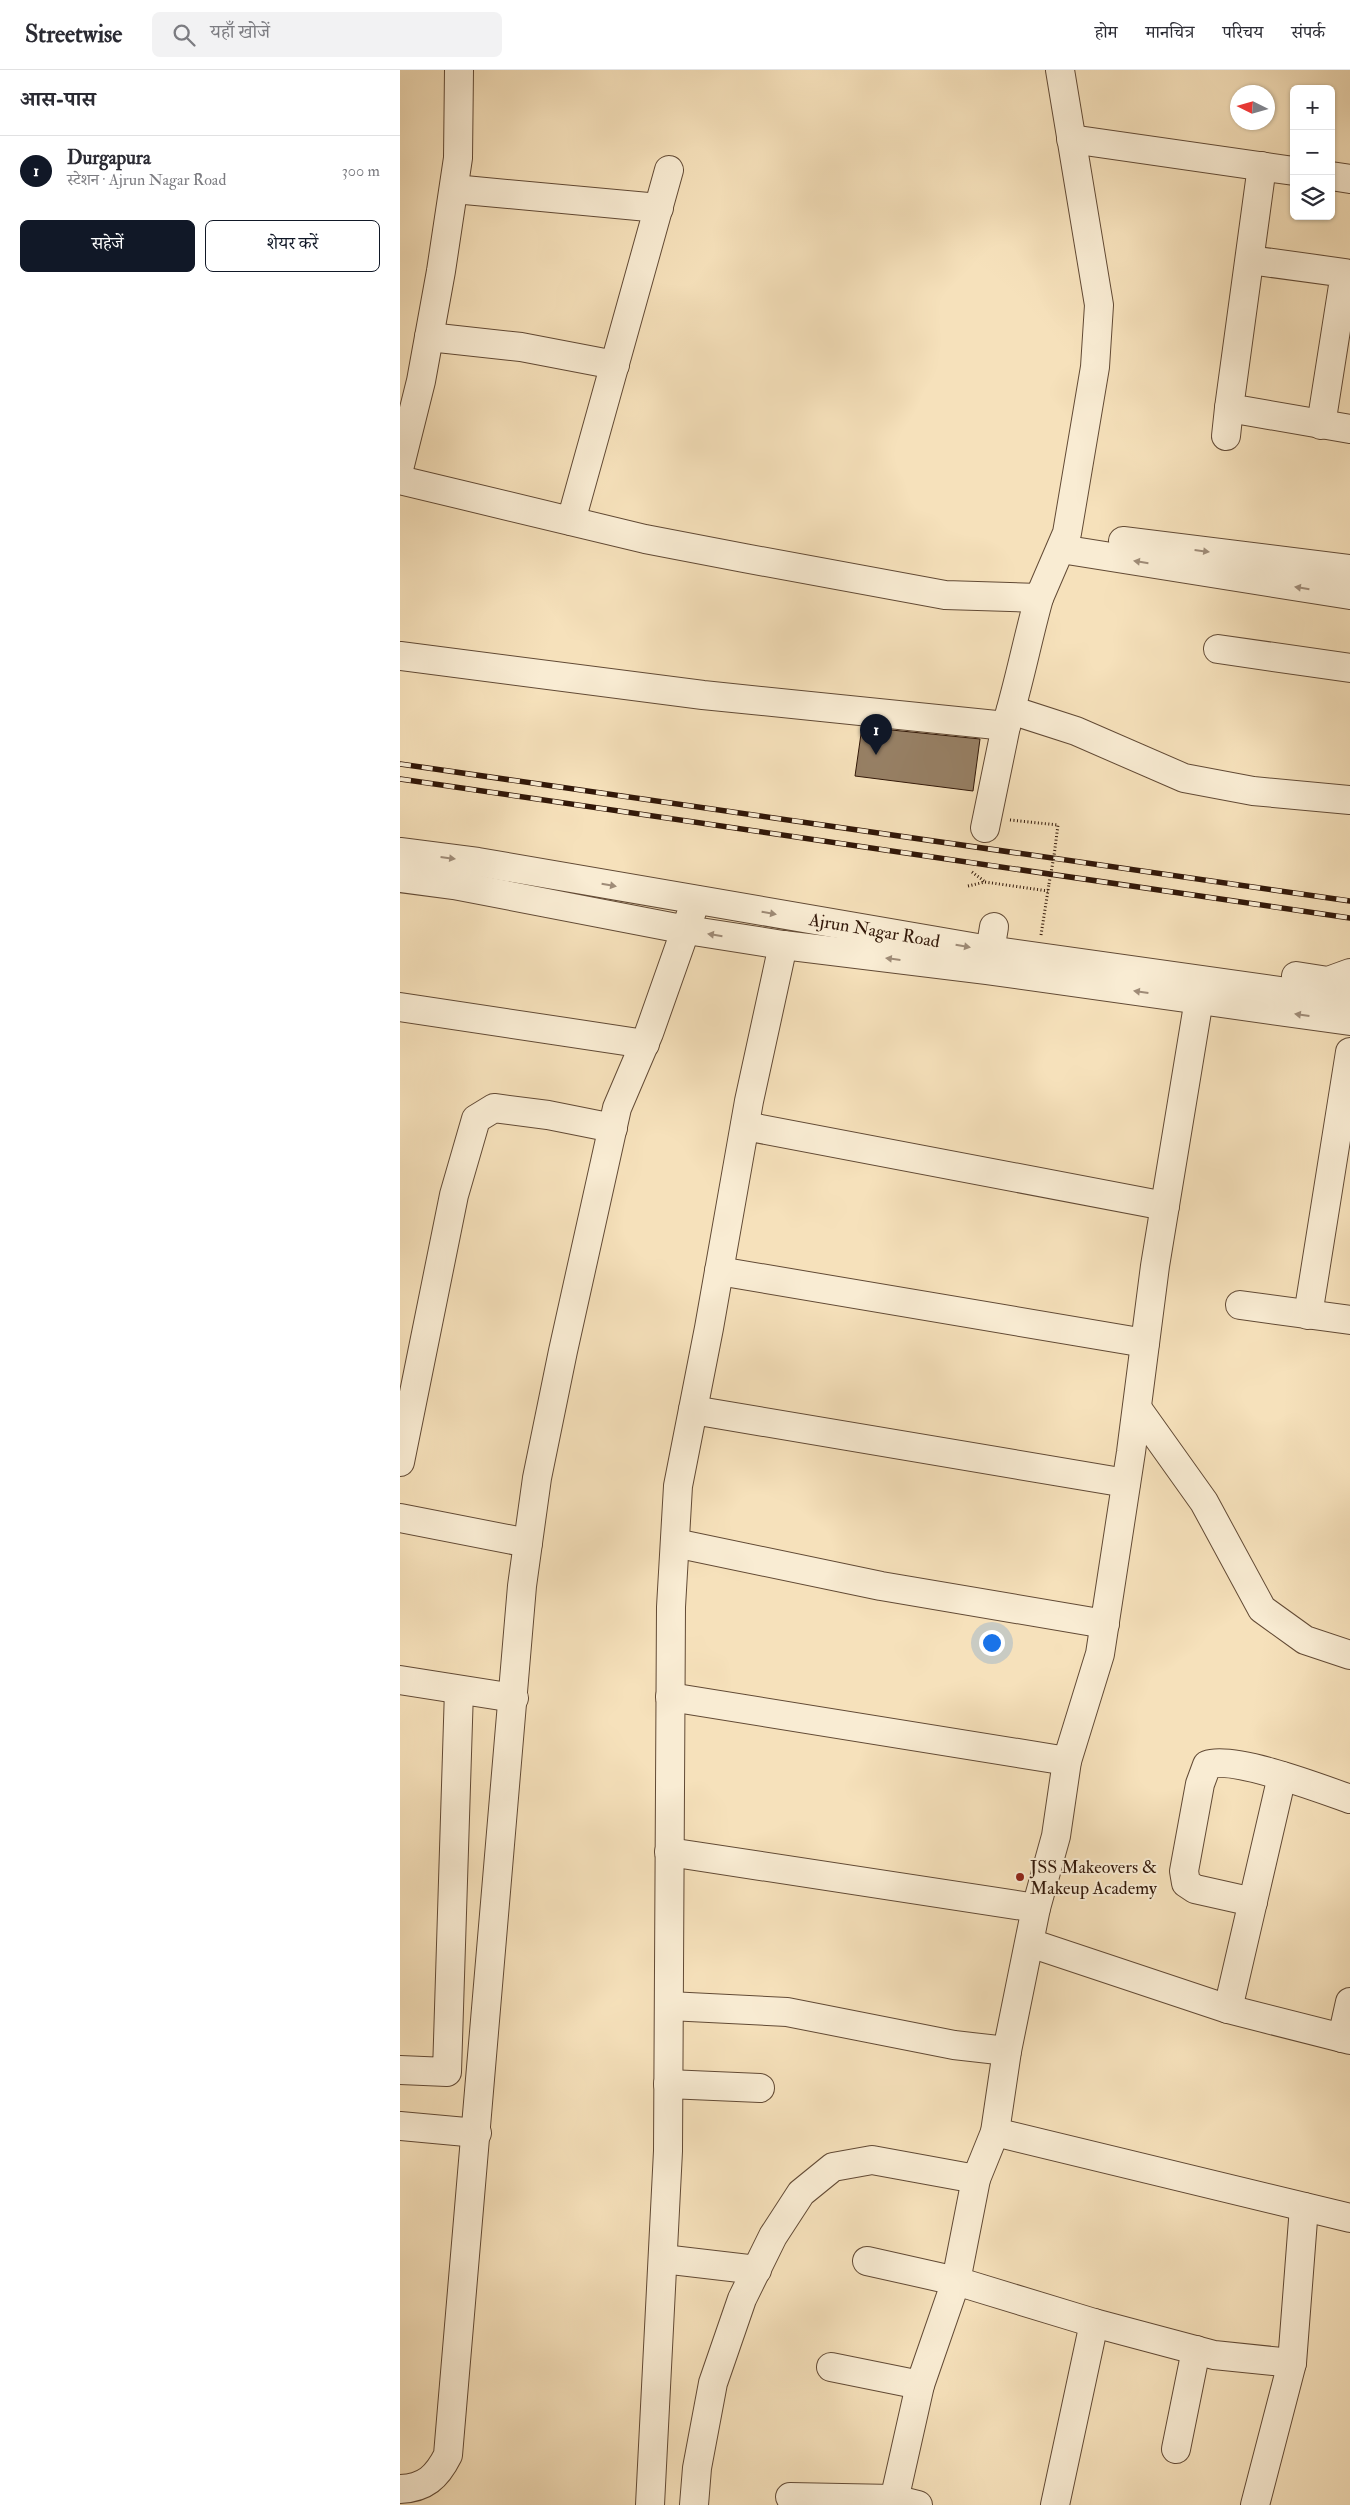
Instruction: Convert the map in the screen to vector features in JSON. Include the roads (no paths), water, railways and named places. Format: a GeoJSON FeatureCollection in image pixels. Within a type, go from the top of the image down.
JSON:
{"type":"FeatureCollection","features":[{"type":"Feature","properties":{"kind":"street"},"geometry":{"type":"LineString","coordinates":[[400,465],[421,381],[454,189],[458,158],[459,70]]}},
{"type":"Feature","properties":{"kind":"street"},"geometry":{"type":"LineString","coordinates":[[986,822],[1009,718],[1039,598],[1064,541],[1095,367],[1099,304],[1060,70]]}},
{"type":"Feature","properties":{"kind":"street"},"geometry":{"type":"LineString","coordinates":[[1071,139],[1290,170]]}},
{"type":"Feature","properties":{"kind":"street"},"geometry":{"type":"LineString","coordinates":[[1226,436],[1232,374],[1250,260],[1262,166]]}},
{"type":"Feature","properties":{"kind":"street"},"geometry":{"type":"LineString","coordinates":[[571,521],[669,170]]}},
{"type":"Feature","properties":{"kind":"street"},"geometry":{"type":"LineString","coordinates":[[1335,177],[1350,179]]}},
{"type":"Feature","properties":{"kind":"street"},"geometry":{"type":"LineString","coordinates":[[454,189],[659,208]]}},
{"type":"Feature","properties":{"kind":"street"},"geometry":{"type":"LineString","coordinates":[[1250,260],[1345,273],[1321,424]]}},
{"type":"Feature","properties":{"kind":"street"},"geometry":{"type":"LineString","coordinates":[[429,336],[521,347],[615,365]]}},
{"type":"Feature","properties":{"kind":"street"},"geometry":{"type":"LineString","coordinates":[[1229,408],[1350,429]]}},
{"type":"Feature","properties":{"kind":"street"},"geometry":{"type":"LineString","coordinates":[[400,480],[645,539],[944,595],[1039,598]]}},
{"type":"Feature","properties":{"kind":"street"},"geometry":{"type":"LineString","coordinates":[[1064,541],[1350,569]]}},
{"type":"Feature","properties":{"kind":"street"},"geometry":{"type":"LineString","coordinates":[[1064,541],[1350,596]]}},
{"type":"Feature","properties":{"kind":"street"},"geometry":{"type":"LineString","coordinates":[[1218,649],[1350,668]]}},
{"type":"Feature","properties":{"kind":"street"},"geometry":{"type":"LineString","coordinates":[[400,656],[703,695],[1009,718],[1076,731],[1184,778],[1252,790],[1350,800]]}},
{"type":"Feature","properties":{"kind":"street","name":"Ajrun Nagar Road"},"geometry":{"type":"LineString","coordinates":[[400,852],[478,862],[989,950],[1350,1021]]}},
{"type":"Feature","properties":{"kind":"street","name":"Ajrun Nagar Road"},"geometry":{"type":"LineString","coordinates":[[400,878],[454,885],[687,930],[783,945],[987,970],[1201,991],[1350,1001]]}},
{"type":"Feature","properties":{"kind":"street"},"geometry":{"type":"LineString","coordinates":[[400,2489],[410,2489],[439,2473],[448,2455],[514,1698],[522,1586],[537,1478],[617,1108],[645,1044],[687,930],[696,900]]}},
{"type":"Feature","properties":{"kind":"street"},"geometry":{"type":"LineString","coordinates":[[987,970],[993,931],[1328,981],[1350,973]]}},
{"type":"Feature","properties":{"kind":"street"},"geometry":{"type":"LineString","coordinates":[[650,2505],[668,2151],[671,1607],[678,1486],[719,1271],[744,1126],[783,945]]}},
{"type":"Feature","properties":{"kind":"street"},"geometry":{"type":"LineString","coordinates":[[790,2497],[902,2503],[920,2385],[956,2281],[976,2179],[995,2132],[1008,2051],[1036,1908],[1056,1836],[1067,1761],[1100,1654],[1165,1206],[1201,991]]}},
{"type":"Feature","properties":{"kind":"street"},"geometry":{"type":"LineString","coordinates":[[400,1007],[645,1044]]}},
{"type":"Feature","properties":{"kind":"street"},"geometry":{"type":"LineString","coordinates":[[1308,1315],[1342,1158],[1350,1052]]}},
{"type":"Feature","properties":{"kind":"street"},"geometry":{"type":"LineString","coordinates":[[400,1462],[454,1195],[476,1118],[494,1108],[548,1115],[613,1128]]}},
{"type":"Feature","properties":{"kind":"street"},"geometry":{"type":"LineString","coordinates":[[744,1126],[1165,1206]]}},
{"type":"Feature","properties":{"kind":"street"},"geometry":{"type":"LineString","coordinates":[[719,1271],[1145,1343]]}},
{"type":"Feature","properties":{"kind":"street"},"geometry":{"type":"LineString","coordinates":[[1240,1305],[1350,1320]]}},
{"type":"Feature","properties":{"kind":"street"},"geometry":{"type":"LineString","coordinates":[[1137,1408],[1204,1502],[1262,1609],[1305,1640],[1350,1655]]}},
{"type":"Feature","properties":{"kind":"street"},"geometry":{"type":"LineString","coordinates":[[693,1410],[1126,1483]]}},
{"type":"Feature","properties":{"kind":"street"},"geometry":{"type":"LineString","coordinates":[[400,1518],[528,1543]]}},
{"type":"Feature","properties":{"kind":"street"},"geometry":{"type":"LineString","coordinates":[[675,1543],[881,1586],[1105,1624]]}},
{"type":"Feature","properties":{"kind":"street"},"geometry":{"type":"LineString","coordinates":[[400,1680],[514,1698]]}},
{"type":"Feature","properties":{"kind":"street"},"geometry":{"type":"LineString","coordinates":[[400,2070],[447,2072],[459,1690]]}},
{"type":"Feature","properties":{"kind":"street"},"geometry":{"type":"LineString","coordinates":[[670,1698],[1067,1761]]}},
{"type":"Feature","properties":{"kind":"street"},"geometry":{"type":"LineString","coordinates":[[1253,1902],[1195,1889],[1186,1883],[1184,1871],[1200,1784],[1207,1766],[1220,1762],[1282,1776],[1350,1799]]}},
{"type":"Feature","properties":{"kind":"street"},"geometry":{"type":"LineString","coordinates":[[1228,2009],[1282,1776]]}},
{"type":"Feature","properties":{"kind":"street"},"geometry":{"type":"LineString","coordinates":[[669,1852],[1036,1908]]}},
{"type":"Feature","properties":{"kind":"street"},"geometry":{"type":"LineString","coordinates":[[1030,1944],[1228,2009],[1346,2039],[1350,2002]]}},
{"type":"Feature","properties":{"kind":"street"},"geometry":{"type":"LineString","coordinates":[[450,2000],[488,2002]]}},
{"type":"Feature","properties":{"kind":"street"},"geometry":{"type":"LineString","coordinates":[[669,2006],[788,2012],[954,2045],[1008,2051]]}},
{"type":"Feature","properties":{"kind":"street"},"geometry":{"type":"LineString","coordinates":[[668,2084],[760,2088]]}},
{"type":"Feature","properties":{"kind":"street"},"geometry":{"type":"LineString","coordinates":[[400,2126],[476,2133]]}},
{"type":"Feature","properties":{"kind":"street"},"geometry":{"type":"LineString","coordinates":[[995,2132],[1350,2218]]}},
{"type":"Feature","properties":{"kind":"street"},"geometry":{"type":"LineString","coordinates":[[694,2505],[697,2468],[713,2383],[742,2299],[773,2236],[801,2193],[833,2167],[872,2160],[976,2179]]}},
{"type":"Feature","properties":{"kind":"street"},"geometry":{"type":"LineString","coordinates":[[1255,2505],[1292,2363],[1304,2207]]}},
{"type":"Feature","properties":{"kind":"street"},"geometry":{"type":"LineString","coordinates":[[663,2259],[756,2270]]}},
{"type":"Feature","properties":{"kind":"street"},"geometry":{"type":"LineString","coordinates":[[867,2261],[956,2281],[1094,2324],[1214,2355],[1292,2363]]}},
{"type":"Feature","properties":{"kind":"street"},"geometry":{"type":"LineString","coordinates":[[1055,2505],[1094,2324]]}},
{"type":"Feature","properties":{"kind":"street"},"geometry":{"type":"LineString","coordinates":[[1176,2448],[1196,2350]]}},
{"type":"Feature","properties":{"kind":"street"},"geometry":{"type":"LineString","coordinates":[[831,2367],[920,2385]]}},
{"type":"Feature","properties":{"kind":"railway"},"geometry":{"type":"LineString","coordinates":[[400,764],[1350,901]]}},
{"type":"Feature","properties":{"kind":"railway"},"geometry":{"type":"LineString","coordinates":[[400,779],[1350,918]]}},
{"type":"Feature","properties":{"kind":"place","name":"Durgapura"},"geometry":{"type":"Point","coordinates":[876,755]}},
{"type":"Feature","properties":{"kind":"place","name":"JSS Makeovers & Makeup Academy"},"geometry":{"type":"Point","coordinates":[1020,1877]}}]}
